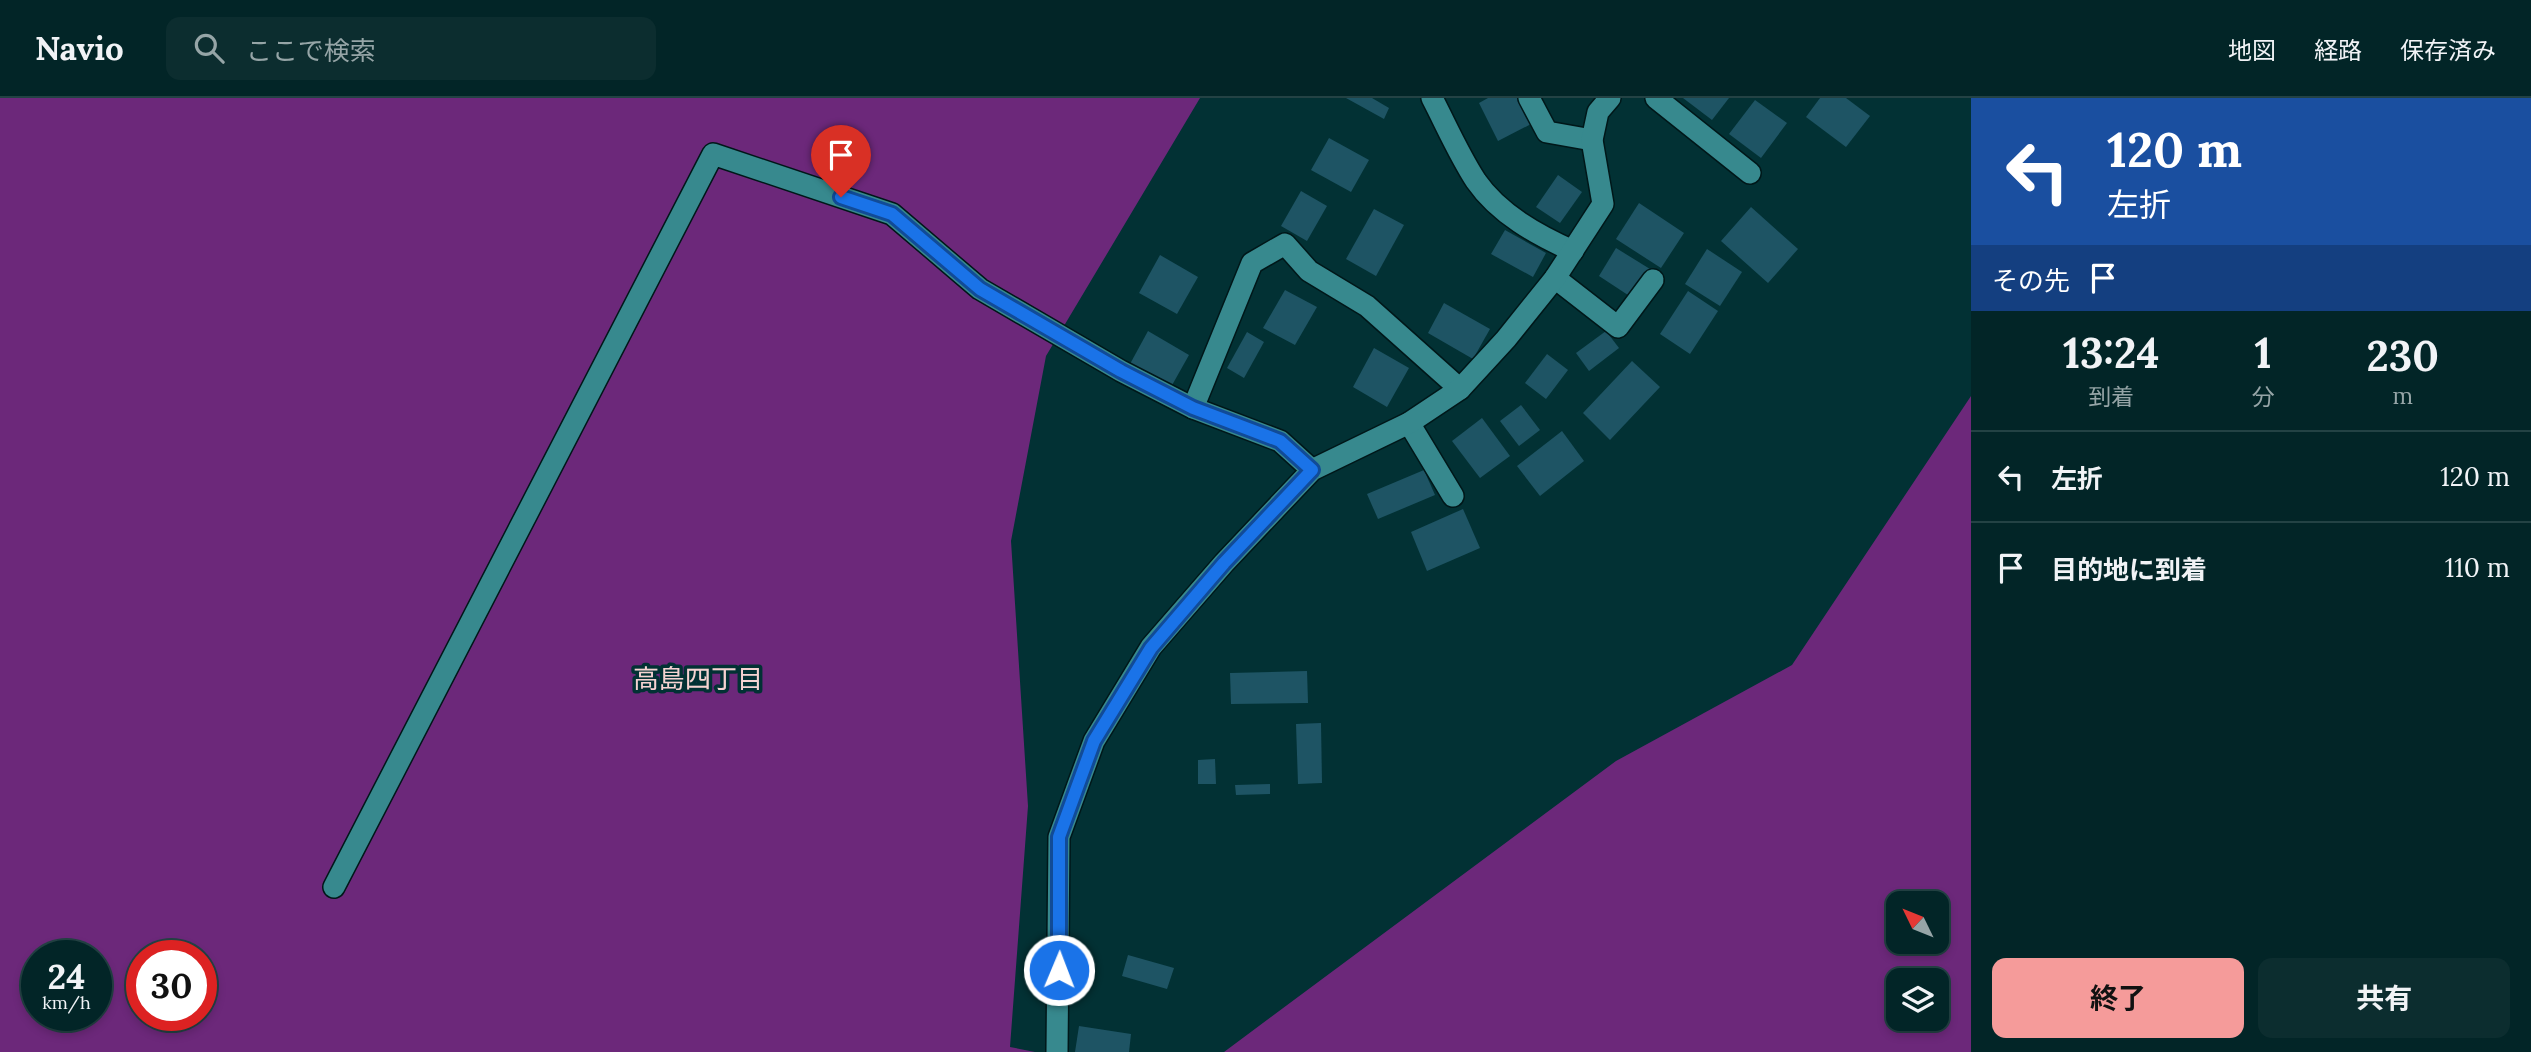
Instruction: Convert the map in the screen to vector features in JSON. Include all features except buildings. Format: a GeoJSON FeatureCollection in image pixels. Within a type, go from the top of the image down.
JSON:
{"type":"FeatureCollection","features":[{"type":"Feature","properties":{"kind":"street"},"geometry":{"type":"LineString","coordinates":[[1432,98],[1477,182],[1511,217],[1543,238],[1573,251]]}},
{"type":"Feature","properties":{"kind":"street"},"geometry":{"type":"LineString","coordinates":[[1530,98],[1547,132],[1592,140]]}},
{"type":"Feature","properties":{"kind":"street"},"geometry":{"type":"LineString","coordinates":[[1057,1052],[1059,837],[1094,741],[1151,648],[1224,563],[1312,470],[1409,423],[1460,389],[1506,339],[1555,278],[1602,204],[1592,140],[1598,112],[1610,98]]}},
{"type":"Feature","properties":{"kind":"street"},"geometry":{"type":"LineString","coordinates":[[1656,98],[1750,173]]}},
{"type":"Feature","properties":{"kind":"street"},"geometry":{"type":"LineString","coordinates":[[334,887],[713,154],[892,214],[980,289],[1121,371],[1193,408],[1280,441],[1312,470]]}},
{"type":"Feature","properties":{"kind":"street"},"geometry":{"type":"LineString","coordinates":[[1193,408],[1252,262],[1285,244],[1309,271],[1367,306],[1460,389]]}},
{"type":"Feature","properties":{"kind":"street"},"geometry":{"type":"LineString","coordinates":[[1555,278],[1618,327],[1653,280]]}},
{"type":"Feature","properties":{"kind":"street"},"geometry":{"type":"LineString","coordinates":[[1409,423],[1453,496]]}},
{"type":"Feature","properties":{"kind":"shaded area"},"geometry":{"type":"Polygon","coordinates":[[[0,98],[1200,98],[1046,356],[1011,541],[1028,806],[1010,1047],[1035,1052],[0,1052],[0,98]]]}},
{"type":"Feature","properties":{"kind":"shaded area"},"geometry":{"type":"Polygon","coordinates":[[[1971,396],[1971,1052],[1224,1052],[1616,761],[1792,665],[1971,396]]]}},
{"type":"Feature","properties":{"kind":"district","name":"高島四丁目"},"geometry":{"type":"Point","coordinates":[698,679]}},
{"type":"Feature","properties":{"kind":"route"},"geometry":{"type":"LineString","coordinates":[[841,197],[892,214],[980,289],[1121,371],[1193,408],[1280,441],[1312,470],[1224,563],[1151,648],[1094,741],[1059,837],[1059,970]]}}]}
